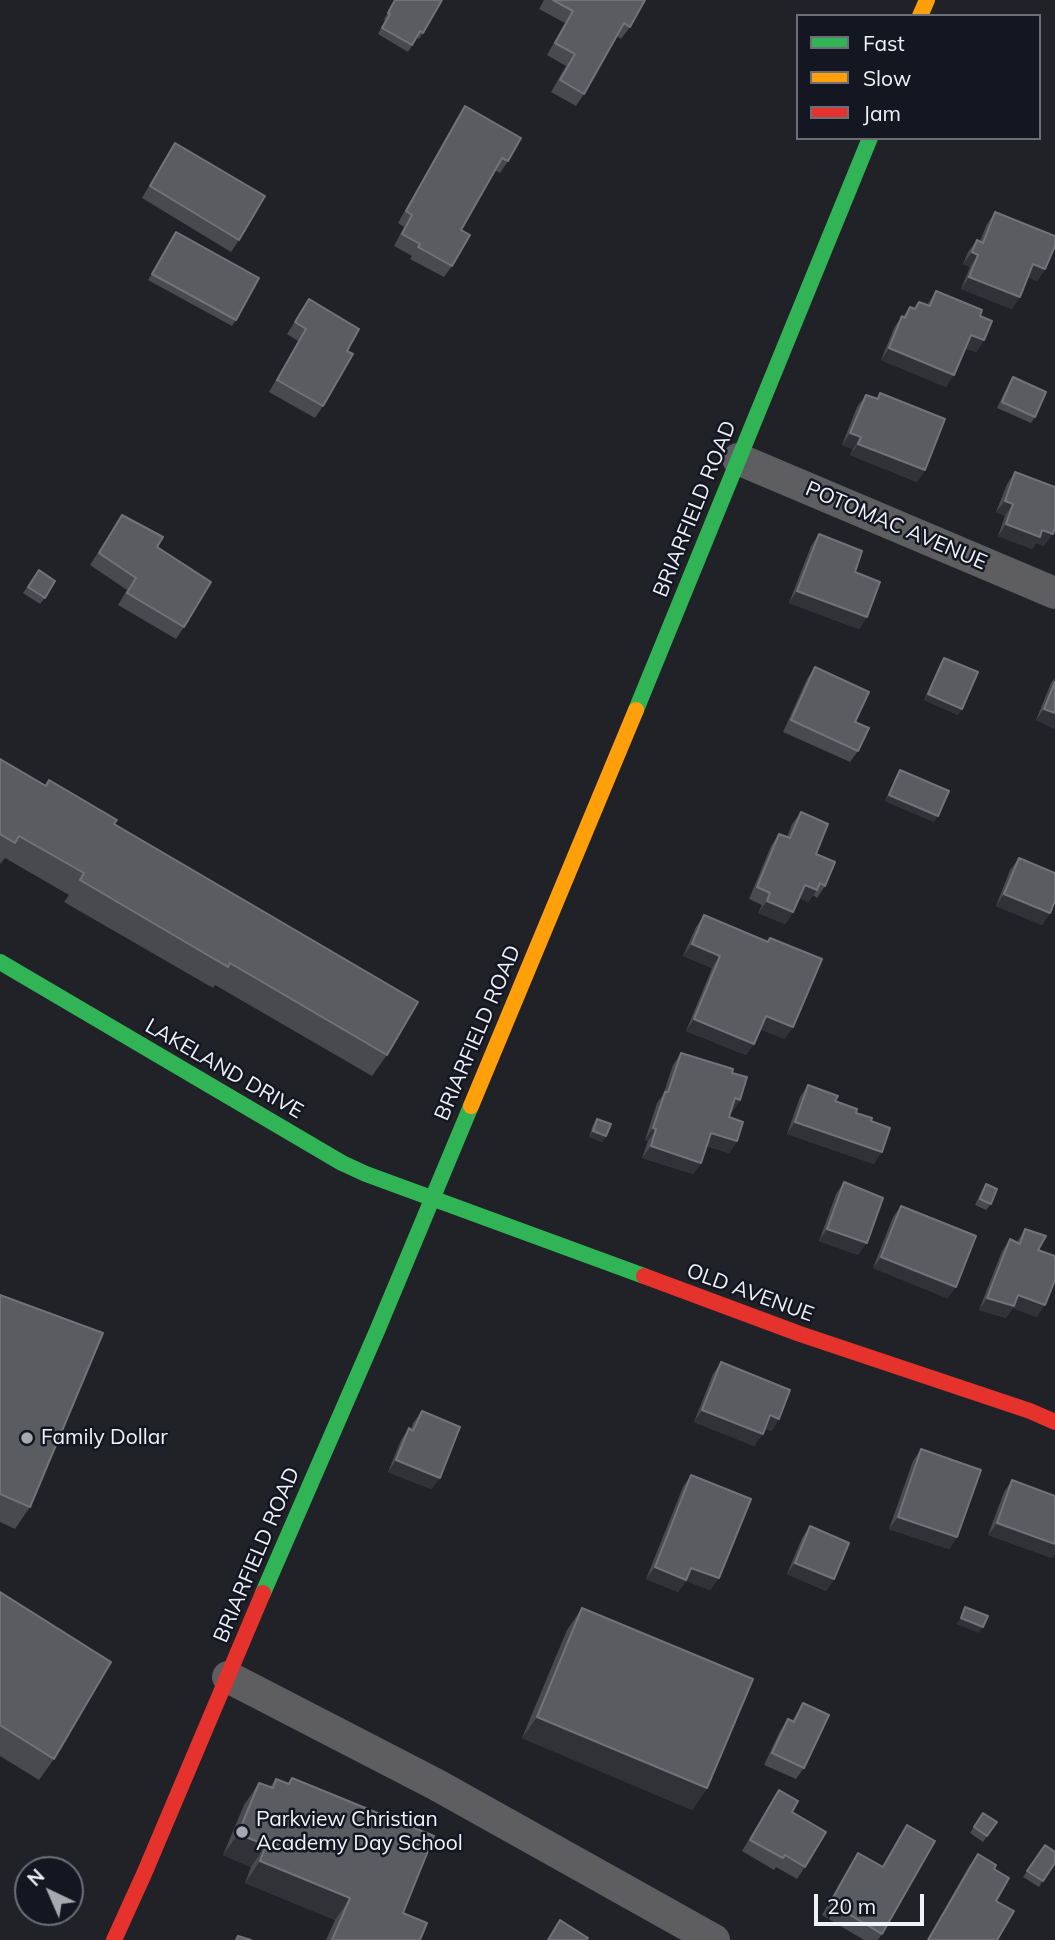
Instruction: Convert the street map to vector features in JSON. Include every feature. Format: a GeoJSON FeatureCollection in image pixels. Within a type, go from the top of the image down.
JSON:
{"type":"FeatureCollection","features":[{"type":"Feature","properties":{"kind":"main road","name":"BRIARFIELD ROAD"},"geometry":{"type":"LineString","coordinates":[[114,1940],[432,1200],[869,140]]}},
{"type":"Feature","properties":{"kind":"main road","name":"LAKELAND DRIVE"},"geometry":{"type":"LineString","coordinates":[[0,962],[342,1163],[432,1200]]}},
{"type":"Feature","properties":{"kind":"main road","name":"OLD AVENUE"},"geometry":{"type":"LineString","coordinates":[[432,1200],[800,1334],[1030,1411],[1055,1422]]}},
{"type":"Feature","properties":{"kind":"street","name":"POTOMAC AVENUE"},"geometry":{"type":"LineString","coordinates":[[738,459],[1055,593]]}},
{"type":"Feature","properties":{"kind":"street"},"geometry":{"type":"LineString","coordinates":[[228,1676],[437,1785],[714,1940]]}},
{"type":"Feature","properties":{"kind":"building"},"geometry":{"type":"Polygon","coordinates":[[[395,0],[442,0],[423,33],[420,31],[412,45],[382,28],[395,0]]]}},
{"type":"Feature","properties":{"kind":"building"},"geometry":{"type":"Polygon","coordinates":[[[553,0],[645,0],[630,27],[624,23],[584,94],[560,80],[575,54],[555,43],[573,11],[553,0]]]}},
{"type":"Feature","properties":{"kind":"building"},"geometry":{"type":"Polygon","coordinates":[[[465,106],[521,138],[508,161],[502,158],[461,230],[470,235],[452,266],[418,247],[420,244],[402,234],[412,215],[406,211],[465,106]]]}},
{"type":"Feature","properties":{"kind":"building"},"geometry":{"type":"Polygon","coordinates":[[[175,143],[265,196],[239,240],[150,186],[175,143]]]}},
{"type":"Feature","properties":{"kind":"building"},"geometry":{"type":"Polygon","coordinates":[[[995,212],[1055,236],[1055,246],[1045,269],[1033,264],[1020,297],[969,277],[978,255],[972,252],[977,240],[983,243],[995,212]]]}},
{"type":"Feature","properties":{"kind":"building"},"geometry":{"type":"Polygon","coordinates":[[[176,232],[259,278],[236,320],[152,274],[176,232]]]}},
{"type":"Feature","properties":{"kind":"building"},"geometry":{"type":"Polygon","coordinates":[[[936,291],[982,310],[980,316],[992,321],[984,340],[971,335],[954,375],[889,348],[902,316],[905,318],[910,307],[915,309],[919,302],[930,306],[936,291]]]}},
{"type":"Feature","properties":{"kind":"building"},"geometry":{"type":"Polygon","coordinates":[[[309,299],[359,329],[347,351],[353,354],[323,406],[277,380],[306,329],[295,322],[309,299]]]}},
{"type":"Feature","properties":{"kind":"building"},"geometry":{"type":"Polygon","coordinates":[[[1013,377],[1046,392],[1035,417],[1002,402],[1013,377]]]}},
{"type":"Feature","properties":{"kind":"building"},"geometry":{"type":"Polygon","coordinates":[[[880,393],[945,419],[925,470],[858,444],[861,437],[850,433],[866,395],[878,399],[880,393]]]}},
{"type":"Feature","properties":{"kind":"building"},"geometry":{"type":"Polygon","coordinates":[[[1015,472],[1055,487],[1053,534],[1042,530],[1040,537],[1006,524],[1013,504],[1005,501],[1015,472]]]}},
{"type":"Feature","properties":{"kind":"building"},"geometry":{"type":"Polygon","coordinates":[[[122,515],[163,537],[157,547],[211,582],[184,627],[127,593],[136,578],[99,553],[122,515]]]}},
{"type":"Feature","properties":{"kind":"building"},"geometry":{"type":"Polygon","coordinates":[[[819,534],[862,551],[855,572],[880,582],[867,617],[797,591],[819,534]]]}},
{"type":"Feature","properties":{"kind":"building"},"geometry":{"type":"Polygon","coordinates":[[[39,570],[55,581],[45,598],[28,587],[39,570]]]}},
{"type":"Feature","properties":{"kind":"building"},"geometry":{"type":"Polygon","coordinates":[[[944,658],[978,672],[962,709],[928,694],[944,658]]]}},
{"type":"Feature","properties":{"kind":"building"},"geometry":{"type":"Polygon","coordinates":[[[815,667],[869,692],[855,722],[869,728],[858,751],[791,720],[815,667]]]}},
{"type":"Feature","properties":{"kind":"building"},"geometry":{"type":"Polygon","coordinates":[[[1055,682],[1055,713],[1044,709],[1055,682]]]}},
{"type":"Feature","properties":{"kind":"building"},"geometry":{"type":"Polygon","coordinates":[[[0,759],[46,786],[49,780],[117,820],[114,824],[418,1002],[387,1055],[230,963],[228,967],[80,880],[84,873],[19,836],[15,843],[0,834],[0,759]]]}},
{"type":"Feature","properties":{"kind":"building"},"geometry":{"type":"Polygon","coordinates":[[[900,770],[949,791],[938,816],[889,795],[900,770]]]}},
{"type":"Feature","properties":{"kind":"building"},"geometry":{"type":"Polygon","coordinates":[[[801,812],[828,824],[816,854],[835,862],[825,886],[820,883],[817,890],[805,885],[793,912],[767,901],[770,893],[757,887],[779,834],[790,838],[801,812]]]}},
{"type":"Feature","properties":{"kind":"building"},"geometry":{"type":"Polygon","coordinates":[[[1019,858],[1055,873],[1055,901],[1050,913],[1004,894],[1019,858]]]}},
{"type":"Feature","properties":{"kind":"building"},"geometry":{"type":"Polygon","coordinates":[[[704,915],[768,942],[770,938],[822,959],[793,1027],[766,1016],[754,1044],[694,1019],[720,956],[692,944],[704,915]]]}},
{"type":"Feature","properties":{"kind":"building"},"geometry":{"type":"Polygon","coordinates":[[[681,1053],[733,1069],[732,1073],[747,1077],[740,1100],[735,1098],[729,1117],[743,1122],[737,1141],[711,1133],[701,1163],[651,1146],[656,1129],[653,1128],[681,1053]]]}},
{"type":"Feature","properties":{"kind":"building"},"geometry":{"type":"Polygon","coordinates":[[[808,1085],[838,1096],[835,1101],[857,1109],[856,1113],[890,1128],[882,1152],[795,1122],[808,1085]]]}},
{"type":"Feature","properties":{"kind":"building"},"geometry":{"type":"Polygon","coordinates":[[[597,1119],[611,1124],[606,1136],[593,1131],[597,1119]]]}},
{"type":"Feature","properties":{"kind":"building"},"geometry":{"type":"Polygon","coordinates":[[[844,1182],[883,1198],[867,1243],[827,1229],[844,1182]]]}},
{"type":"Feature","properties":{"kind":"building"},"geometry":{"type":"Polygon","coordinates":[[[986,1184],[997,1189],[991,1204],[980,1199],[986,1184]]]}},
{"type":"Feature","properties":{"kind":"building"},"geometry":{"type":"Polygon","coordinates":[[[901,1206],[976,1236],[956,1287],[881,1257],[901,1206]]]}},
{"type":"Feature","properties":{"kind":"building"},"geometry":{"type":"Polygon","coordinates":[[[1025,1229],[1046,1236],[1038,1250],[1055,1256],[1055,1280],[1045,1305],[1018,1295],[1014,1306],[987,1298],[1010,1239],[1020,1244],[1025,1229]]]}},
{"type":"Feature","properties":{"kind":"building","name":"Family Dollar"},"geometry":{"type":"Polygon","coordinates":[[[0,1295],[103,1333],[30,1507],[0,1494],[0,1295]]]}},
{"type":"Feature","properties":{"kind":"building"},"geometry":{"type":"Polygon","coordinates":[[[721,1362],[790,1390],[779,1419],[770,1415],[763,1434],[702,1410],[721,1362]]]}},
{"type":"Feature","properties":{"kind":"building"},"geometry":{"type":"Polygon","coordinates":[[[422,1411],[460,1427],[440,1478],[396,1460],[409,1428],[413,1431],[422,1411]]]}},
{"type":"Feature","properties":{"kind":"building"},"geometry":{"type":"Polygon","coordinates":[[[921,1449],[981,1470],[957,1537],[898,1517],[921,1449]]]}},
{"type":"Feature","properties":{"kind":"building"},"geometry":{"type":"Polygon","coordinates":[[[691,1475],[751,1499],[719,1578],[691,1568],[686,1580],[655,1567],[691,1475]]]}},
{"type":"Feature","properties":{"kind":"building"},"geometry":{"type":"Polygon","coordinates":[[[1012,1480],[1055,1496],[1055,1544],[997,1523],[1012,1480]]]}},
{"type":"Feature","properties":{"kind":"building"},"geometry":{"type":"Polygon","coordinates":[[[810,1526],[849,1543],[834,1579],[795,1563],[810,1526]]]}},
{"type":"Feature","properties":{"kind":"building"},"geometry":{"type":"Polygon","coordinates":[[[0,1592],[111,1662],[54,1759],[0,1725],[0,1592]]]}},
{"type":"Feature","properties":{"kind":"building"},"geometry":{"type":"Polygon","coordinates":[[[965,1607],[988,1616],[983,1627],[961,1618],[965,1607]]]}},
{"type":"Feature","properties":{"kind":"building"},"geometry":{"type":"Polygon","coordinates":[[[582,1608],[753,1679],[707,1788],[537,1717],[582,1608]]]}},
{"type":"Feature","properties":{"kind":"building"},"geometry":{"type":"Polygon","coordinates":[[[803,1703],[829,1715],[804,1768],[772,1753],[788,1719],[794,1722],[803,1703]]]}},
{"type":"Feature","properties":{"kind":"building"},"geometry":{"type":"Polygon","coordinates":[[[292,1778],[434,1836],[403,1913],[427,1923],[420,1940],[332,1940],[350,1898],[260,1861],[266,1845],[238,1834],[259,1783],[273,1788],[276,1779],[289,1784],[292,1778]]]}},
{"type":"Feature","properties":{"kind":"building"},"geometry":{"type":"Polygon","coordinates":[[[779,1790],[798,1801],[792,1812],[826,1832],[805,1867],[750,1840],[779,1790]]]}},
{"type":"Feature","properties":{"kind":"building"},"geometry":{"type":"Polygon","coordinates":[[[983,1813],[997,1822],[987,1836],[974,1827],[983,1813]]]}},
{"type":"Feature","properties":{"kind":"building"},"geometry":{"type":"Polygon","coordinates":[[[907,1825],[935,1841],[882,1934],[830,1903],[858,1853],[883,1867],[907,1825]]]}},
{"type":"Feature","properties":{"kind":"building"},"geometry":{"type":"Polygon","coordinates":[[[1045,1845],[1055,1852],[1055,1863],[1043,1881],[1027,1871],[1045,1845]]]}},
{"type":"Feature","properties":{"kind":"building"},"geometry":{"type":"Polygon","coordinates":[[[978,1854],[996,1865],[994,1869],[1009,1878],[996,1901],[1014,1911],[997,1940],[928,1940],[978,1854]]]}},
{"type":"Feature","properties":{"kind":"building"},"geometry":{"type":"Polygon","coordinates":[[[560,1920],[588,1938],[548,1940],[560,1920]]]}},
{"type":"Feature","properties":{"kind":"traffic: fast"},"geometry":{"type":"LineString","coordinates":[[636,710],[869,140]]}},
{"type":"Feature","properties":{"kind":"traffic: fast"},"geometry":{"type":"LineString","coordinates":[[0,962],[342,1163],[644,1276]]}},
{"type":"Feature","properties":{"kind":"traffic: fast"},"geometry":{"type":"LineString","coordinates":[[263,1593],[471,1106]]}},
{"type":"Feature","properties":{"kind":"traffic: slow"},"geometry":{"type":"LineString","coordinates":[[921,14],[927,0]]}},
{"type":"Feature","properties":{"kind":"traffic: slow"},"geometry":{"type":"LineString","coordinates":[[471,1106],[636,710]]}},
{"type":"Feature","properties":{"kind":"traffic: jam"},"geometry":{"type":"LineString","coordinates":[[644,1276],[800,1334],[1030,1411],[1055,1422]]}},
{"type":"Feature","properties":{"kind":"traffic: jam"},"geometry":{"type":"LineString","coordinates":[[114,1940],[263,1593]]}},
{"type":"Feature","properties":{"kind":"place","name":"Family Dollar"},"geometry":{"type":"Point","coordinates":[27,1438]}},
{"type":"Feature","properties":{"kind":"place","name":"Parkview Christian Academy Day School"},"geometry":{"type":"Point","coordinates":[242,1832]}}]}
